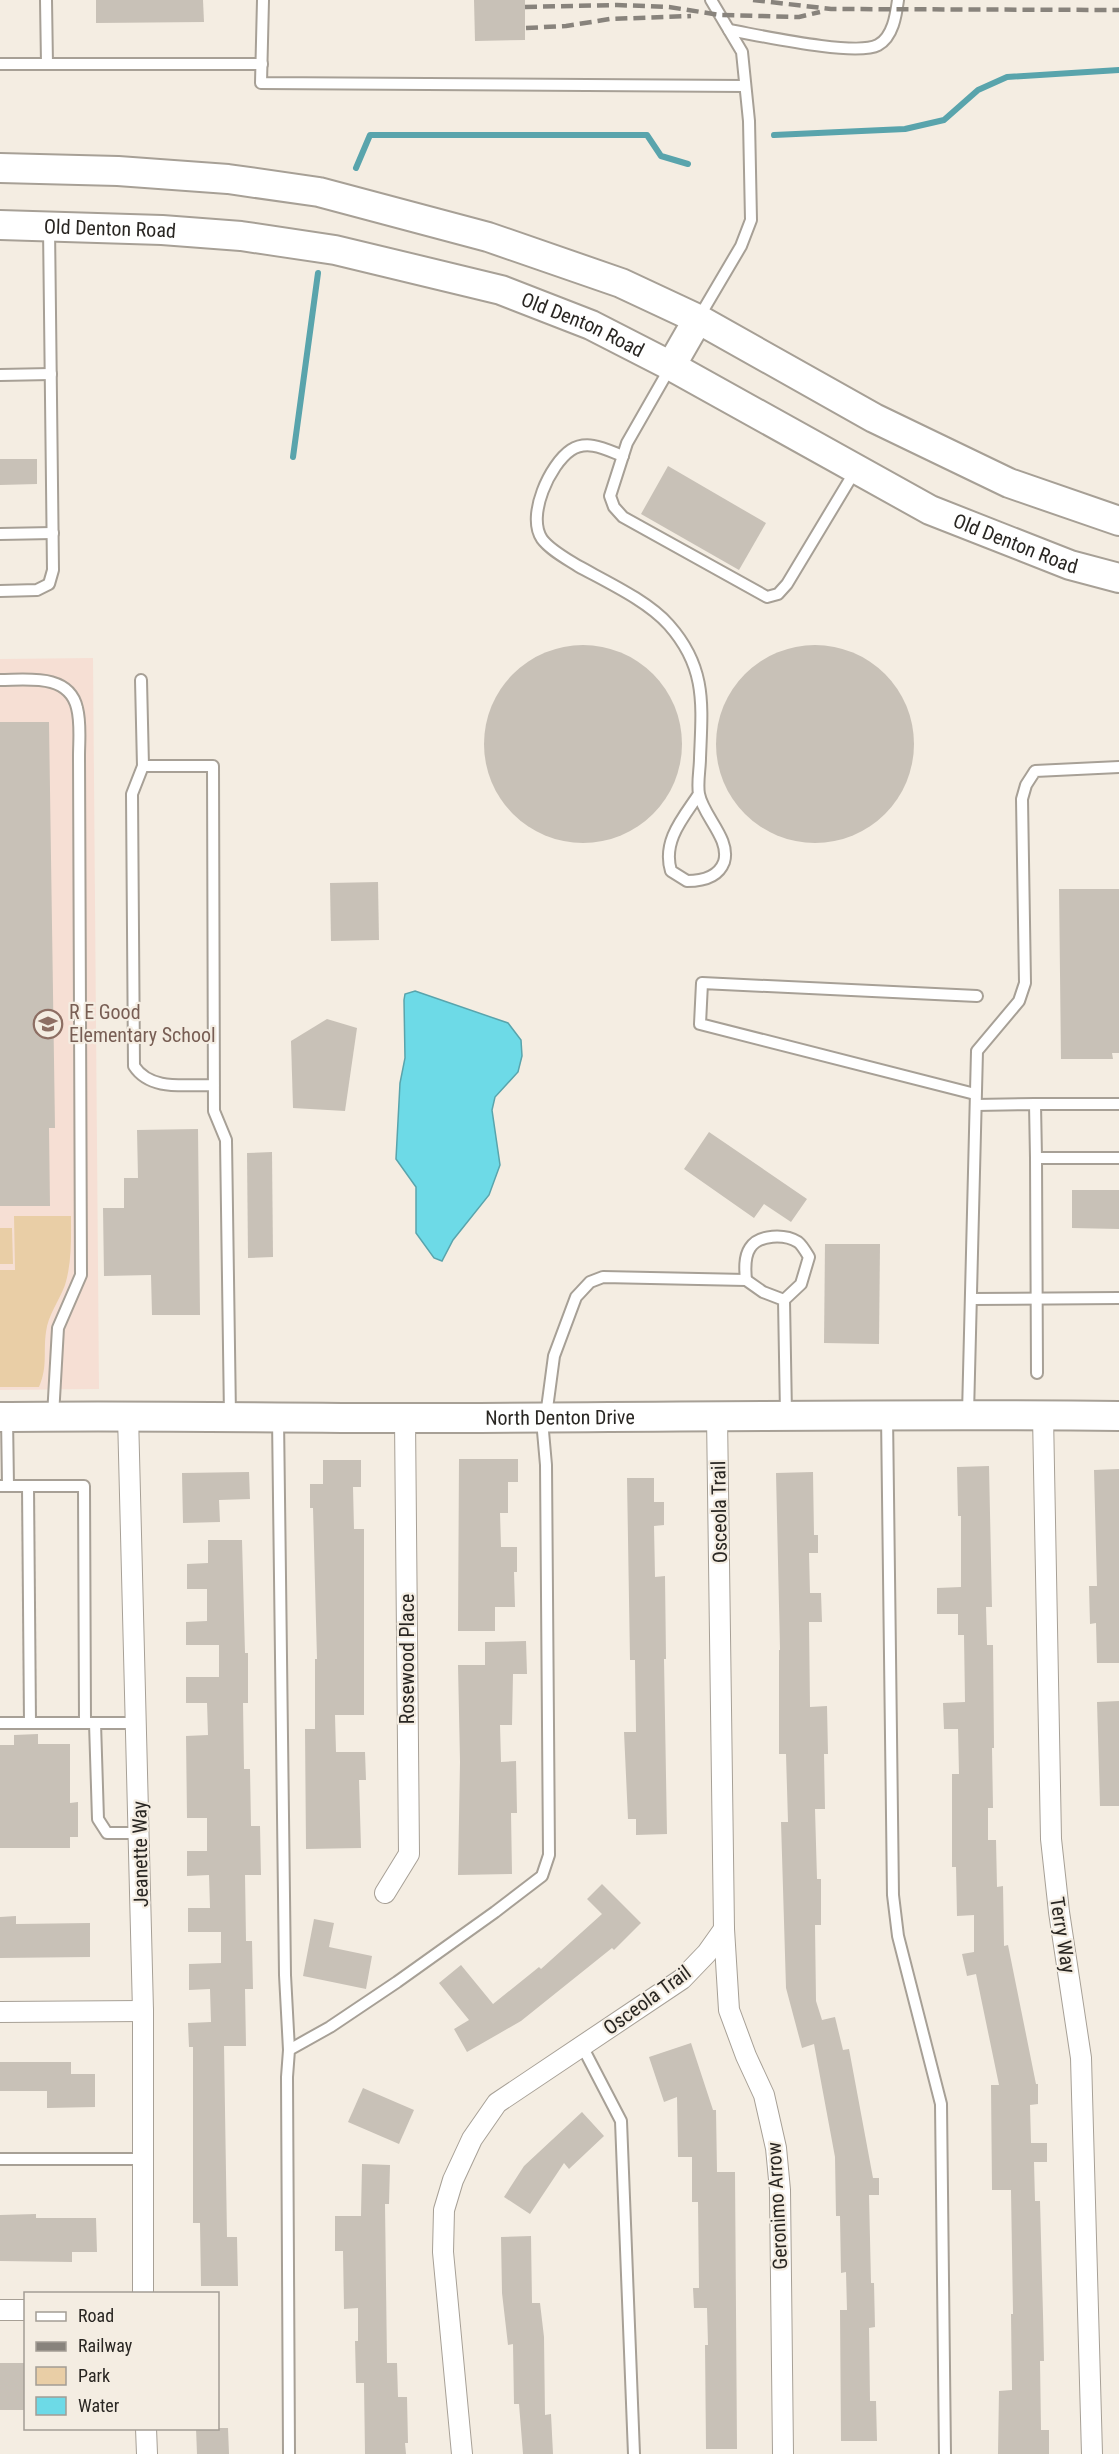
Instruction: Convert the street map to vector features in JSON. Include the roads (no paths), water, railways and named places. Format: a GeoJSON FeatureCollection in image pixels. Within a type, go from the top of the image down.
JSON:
{"type":"FeatureCollection","features":[{"type":"Feature","properties":{"kind":"main road"},"geometry":{"type":"LineString","coordinates":[[0,168],[118,171],[228,179],[319,192],[488,237],[621,283],[698,319],[874,418],[988,473],[1009,483],[1119,521]]}},
{"type":"Feature","properties":{"kind":"main road","name":"Old Denton Road"},"geometry":{"type":"LineString","coordinates":[[0,225],[162,230],[241,236],[335,250],[501,290],[591,325],[671,366],[930,510],[1070,565],[1119,578]]}},
{"type":"Feature","properties":{"kind":"main road"},"geometry":{"type":"LineString","coordinates":[[671,366],[698,319]]}},
{"type":"Feature","properties":{"kind":"main road","name":"North Denton Drive"},"geometry":{"type":"LineString","coordinates":[[4,1417],[128,1415],[405,1418],[717,1415],[1119,1416]]}},
{"type":"Feature","properties":{"kind":"street","name":"Jeanette Way"},"geometry":{"type":"LineString","coordinates":[[128,1415],[143,2011],[143,2292]]}},
{"type":"Feature","properties":{"kind":"street","name":"Osceola Trail"},"geometry":{"type":"LineString","coordinates":[[462,2454],[443,2252],[444,2210],[453,2180],[472,2139],[497,2103],[682,1978],[707,1953],[724,1929],[717,1415]]}},
{"type":"Feature","properties":{"kind":"street","name":"Terry Way"},"geometry":{"type":"LineString","coordinates":[[1043,1415],[1051,1839],[1059,1912],[1081,2058],[1092,2454]]}},
{"type":"Feature","properties":{"kind":"street","name":"Rosewood Place"},"geometry":{"type":"LineString","coordinates":[[386,1893],[409,1854],[405,1418]]}},
{"type":"Feature","properties":{"kind":"street","name":"Geronimo Arrow"},"geometry":{"type":"LineString","coordinates":[[724,1929],[729,2010],[765,2096],[776,2148],[780,2190],[783,2454]]}},
{"type":"Feature","properties":{"kind":"street"},"geometry":{"type":"LineString","coordinates":[[0,2012],[143,2011]]}},
{"type":"Feature","properties":{"kind":"street"},"geometry":{"type":"LineString","coordinates":[[0,2310],[24,2310]]}},
{"type":"Feature","properties":{"kind":"street"},"geometry":{"type":"LineString","coordinates":[[146,2430],[147,2454]]}},
{"type":"Feature","properties":{"kind":"lane"},"geometry":{"type":"LineString","coordinates":[[46,0],[47,64]]}},
{"type":"Feature","properties":{"kind":"lane"},"geometry":{"type":"LineString","coordinates":[[263,0],[261,83],[745,86]]}},
{"type":"Feature","properties":{"kind":"lane"},"geometry":{"type":"LineString","coordinates":[[698,319],[741,246],[751,220],[749,121],[742,52],[711,0]]}},
{"type":"Feature","properties":{"kind":"lane"},"geometry":{"type":"LineString","coordinates":[[729,30],[841,48],[866,49],[880,45],[896,22],[898,0]]}},
{"type":"Feature","properties":{"kind":"lane"},"geometry":{"type":"LineString","coordinates":[[0,64],[262,64]]}},
{"type":"Feature","properties":{"kind":"lane"},"geometry":{"type":"LineString","coordinates":[[0,591],[37,590],[49,584],[53,570],[49,227]]}},
{"type":"Feature","properties":{"kind":"lane"},"geometry":{"type":"LineString","coordinates":[[671,366],[627,443],[610,496],[614,507],[622,517],[767,597],[778,594],[788,584],[856,469]]}},
{"type":"Feature","properties":{"kind":"lane"},"geometry":{"type":"LineString","coordinates":[[0,375],[51,374]]}},
{"type":"Feature","properties":{"kind":"lane"},"geometry":{"type":"LineString","coordinates":[[623,456],[599,446],[585,446],[571,450],[557,465],[541,495],[536,510],[536,522],[542,539],[562,556],[638,600],[669,624],[689,653],[699,678],[702,705],[699,794],[718,834],[724,860],[720,870],[712,877],[687,881],[671,871],[668,846],[699,794]]}},
{"type":"Feature","properties":{"kind":"lane"},"geometry":{"type":"LineString","coordinates":[[0,534],[53,533]]}},
{"type":"Feature","properties":{"kind":"lane"},"geometry":{"type":"LineString","coordinates":[[0,680],[44,679],[65,688],[77,707],[80,756],[81,1275],[58,1328],[53,1416]]}},
{"type":"Feature","properties":{"kind":"lane"},"geometry":{"type":"LineString","coordinates":[[141,680],[143,766],[132,794],[134,1066],[141,1077],[155,1084],[214,1085]]}},
{"type":"Feature","properties":{"kind":"lane"},"geometry":{"type":"LineString","coordinates":[[143,766],[213,766],[214,1111],[226,1140],[230,1416]]}},
{"type":"Feature","properties":{"kind":"lane"},"geometry":{"type":"LineString","coordinates":[[968,1415],[975,1094],[978,1051],[1019,1001],[1025,983],[1022,799],[1026,785],[1035,771],[1119,767]]}},
{"type":"Feature","properties":{"kind":"lane"},"geometry":{"type":"LineString","coordinates":[[975,1094],[700,1024],[702,983],[977,996]]}},
{"type":"Feature","properties":{"kind":"lane"},"geometry":{"type":"LineString","coordinates":[[1035,1104],[1037,1373]]}},
{"type":"Feature","properties":{"kind":"lane"},"geometry":{"type":"LineString","coordinates":[[976,1105],[1119,1104]]}},
{"type":"Feature","properties":{"kind":"lane"},"geometry":{"type":"LineString","coordinates":[[1036,1158],[1119,1158]]}},
{"type":"Feature","properties":{"kind":"lane"},"geometry":{"type":"LineString","coordinates":[[746,1280],[744,1265],[750,1247],[761,1239],[781,1236],[799,1242],[809,1257],[801,1284],[784,1300],[786,1415]]}},
{"type":"Feature","properties":{"kind":"lane"},"geometry":{"type":"LineString","coordinates":[[290,2050],[330,2027],[397,1982],[542,1876],[549,1855],[544,1416],[554,1356],[576,1297],[590,1282],[603,1277],[746,1280],[763,1292],[784,1300]]}},
{"type":"Feature","properties":{"kind":"lane"},"geometry":{"type":"LineString","coordinates":[[971,1299],[1119,1298]]}},
{"type":"Feature","properties":{"kind":"lane"},"geometry":{"type":"LineString","coordinates":[[887,1415],[893,1895],[898,1936],[941,2104],[945,2454]]}},
{"type":"Feature","properties":{"kind":"lane"},"geometry":{"type":"LineString","coordinates":[[4,1417],[4,1486],[84,1486],[90,1722],[98,1819],[106,1833],[139,1833]]}},
{"type":"Feature","properties":{"kind":"lane"},"geometry":{"type":"LineString","coordinates":[[278,1417],[285,1976],[290,2050],[287,2077],[290,2454]]}},
{"type":"Feature","properties":{"kind":"lane"},"geometry":{"type":"LineString","coordinates":[[28,1486],[30,1723]]}},
{"type":"Feature","properties":{"kind":"lane"},"geometry":{"type":"LineString","coordinates":[[0,1723],[137,1723]]}},
{"type":"Feature","properties":{"kind":"lane"},"geometry":{"type":"LineString","coordinates":[[582,2046],[621,2121],[634,2454]]}},
{"type":"Feature","properties":{"kind":"lane"},"geometry":{"type":"LineString","coordinates":[[0,2159],[143,2159]]}},
{"type":"Feature","properties":{"kind":"water"},"geometry":{"type":"Polygon","coordinates":[[[415,991],[508,1023],[521,1040],[522,1056],[518,1072],[495,1097],[492,1110],[500,1165],[489,1195],[453,1240],[442,1261],[434,1258],[416,1233],[416,1187],[396,1159],[400,1083],[405,1058],[404,1000],[405,994],[415,991]]]}},
{"type":"Feature","properties":{"kind":"waterway"},"geometry":{"type":"LineString","coordinates":[[774,135],[905,129],[944,120],[978,90],[1007,77],[1119,70]]}},
{"type":"Feature","properties":{"kind":"waterway"},"geometry":{"type":"LineString","coordinates":[[356,168],[370,135],[647,135],[661,156],[688,164]]}},
{"type":"Feature","properties":{"kind":"waterway"},"geometry":{"type":"LineString","coordinates":[[293,457],[318,273]]}},
{"type":"Feature","properties":{"kind":"railway"},"geometry":{"type":"LineString","coordinates":[[753,0],[831,9],[1119,10]]}},
{"type":"Feature","properties":{"kind":"railway"},"geometry":{"type":"LineString","coordinates":[[525,7],[617,5],[669,7],[720,15],[799,17],[820,12]]}},
{"type":"Feature","properties":{"kind":"railway"},"geometry":{"type":"LineString","coordinates":[[526,28],[566,26],[610,19],[691,16]]}},
{"type":"Feature","properties":{"kind":"place","name":"R E Good Elementary School"},"geometry":{"type":"Point","coordinates":[48,1024]}}]}
